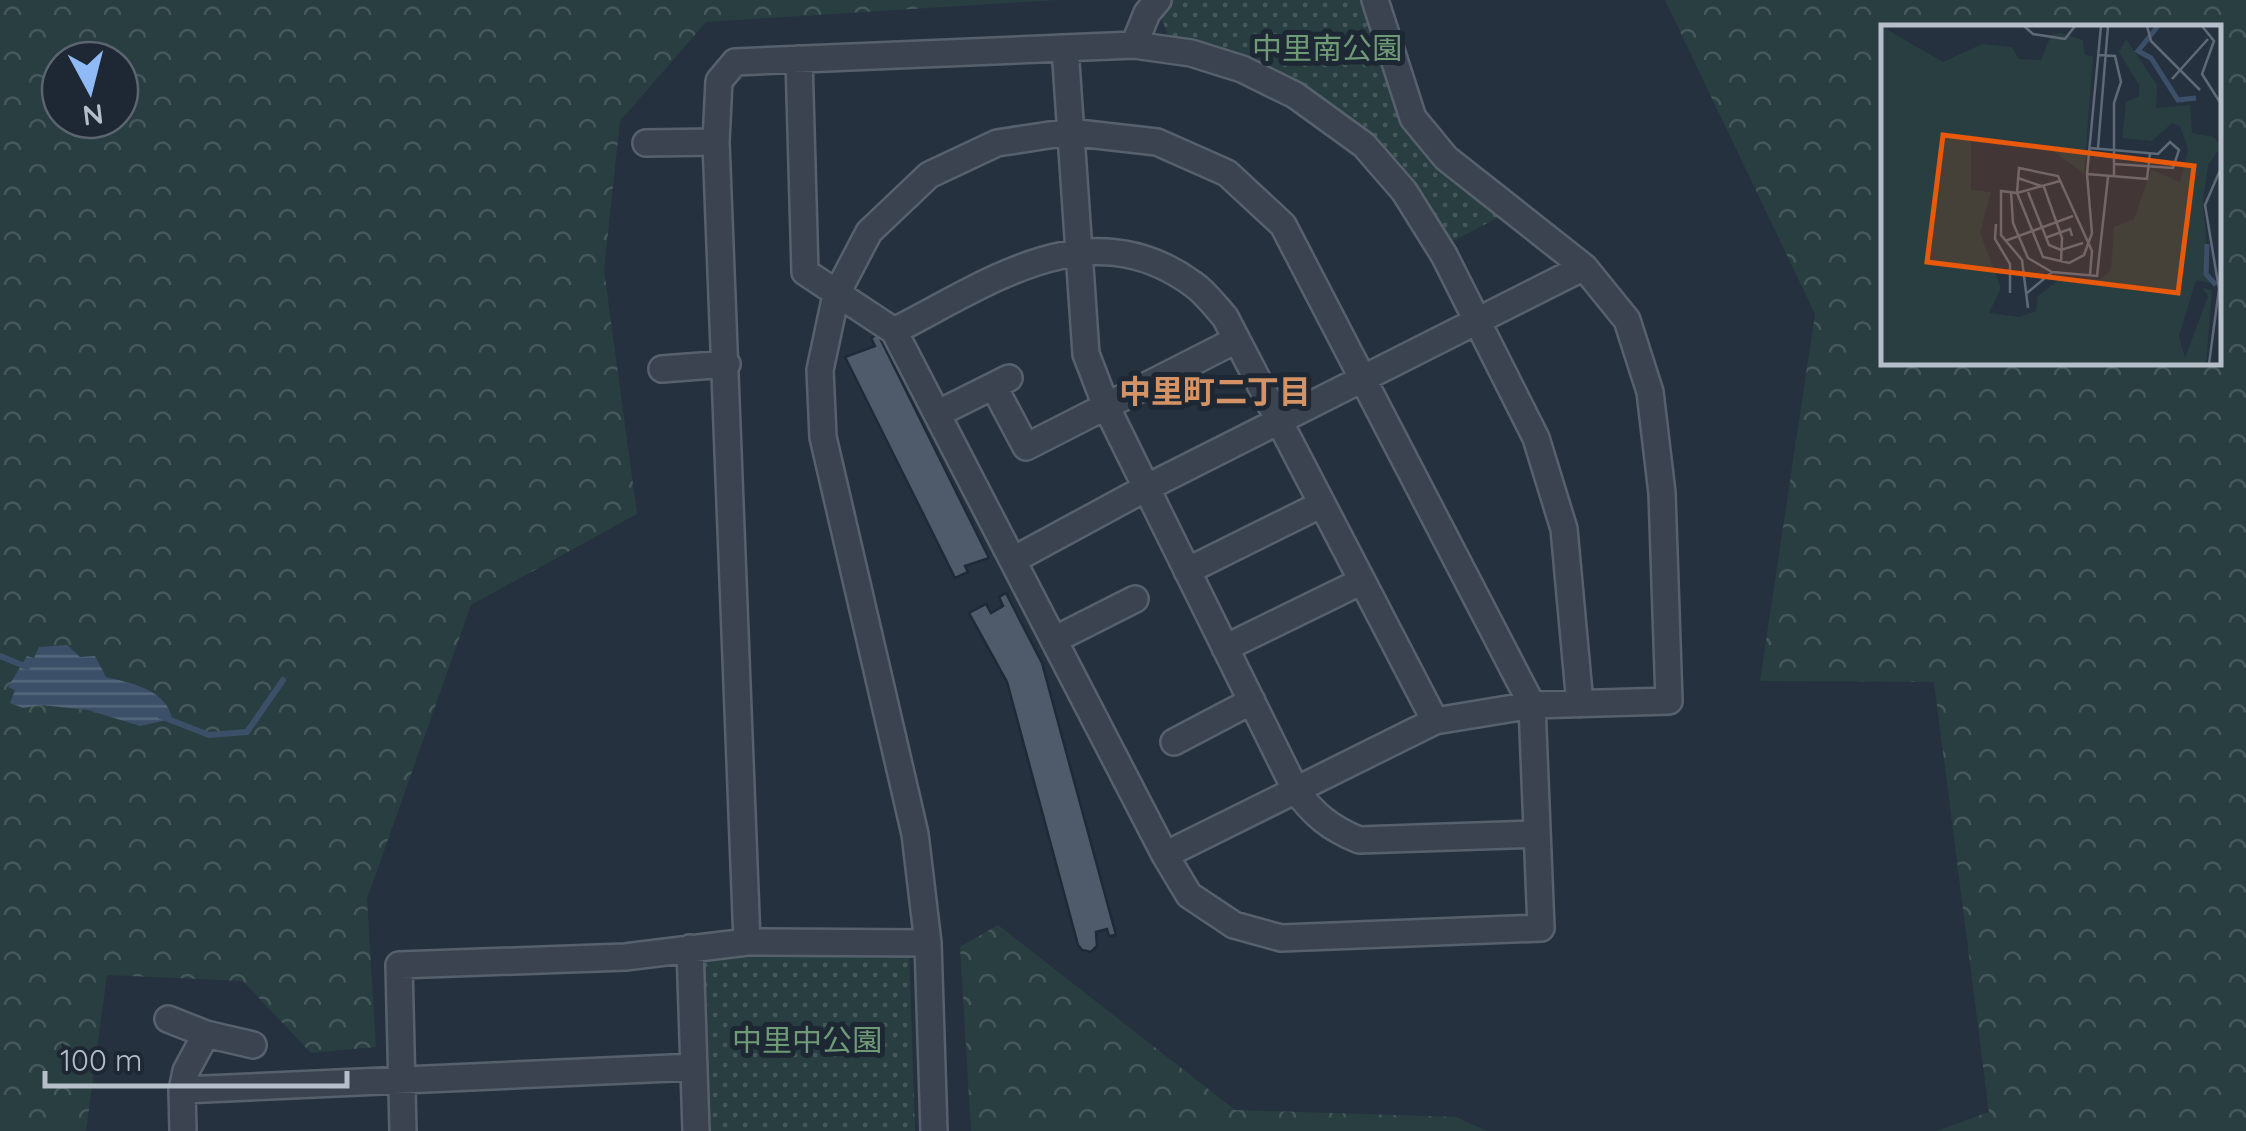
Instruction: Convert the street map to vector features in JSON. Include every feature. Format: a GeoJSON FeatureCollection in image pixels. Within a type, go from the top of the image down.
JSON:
{"type":"FeatureCollection","features":[{"type":"Feature","properties":{"kind":"street"},"geometry":{"type":"LineString","coordinates":[[1134,44],[1147,13],[1158,0]]}},
{"type":"Feature","properties":{"kind":"street"},"geometry":{"type":"LineString","coordinates":[[1165,855],[1435,721],[1532,704],[1669,701],[1662,493],[1650,392],[1628,320],[1584,267],[1446,158],[1414,118],[1375,0]]}},
{"type":"Feature","properties":{"kind":"street"},"geometry":{"type":"LineString","coordinates":[[747,942],[716,142],[720,81],[735,62],[1134,44],[1191,54],[1242,69],[1294,95],[1364,145],[1404,191],[1444,255],[1536,438],[1564,530],[1580,704]]}},
{"type":"Feature","properties":{"kind":"street"},"geometry":{"type":"LineString","coordinates":[[1065,48],[1086,354],[1106,406],[1295,789],[1312,813],[1332,829],[1358,840],[1538,834]]}},
{"type":"Feature","properties":{"kind":"street"},"geometry":{"type":"LineString","coordinates":[[799,60],[805,272],[836,296],[860,306],[894,332],[1165,855],[1190,895],[1234,925],[1281,938],[1542,928],[1532,704],[1283,225],[1226,173],[1157,142],[1068,132],[997,143],[928,175],[868,232],[836,296],[820,370],[823,437],[915,834],[928,944],[934,1131]]}},
{"type":"Feature","properties":{"kind":"street"},"geometry":{"type":"LineString","coordinates":[[646,143],[716,142]]}},
{"type":"Feature","properties":{"kind":"street"},"geometry":{"type":"LineString","coordinates":[[894,332],[1032,261],[1078,250],[1153,261],[1194,284],[1225,317],[1435,721]]}},
{"type":"Feature","properties":{"kind":"street"},"geometry":{"type":"LineString","coordinates":[[1014,560],[1146,488],[1584,267]]}},
{"type":"Feature","properties":{"kind":"street"},"geometry":{"type":"LineString","coordinates":[[937,414],[1002,382],[1026,447],[1236,340]]}},
{"type":"Feature","properties":{"kind":"street"},"geometry":{"type":"LineString","coordinates":[[662,369],[727,364]]}},
{"type":"Feature","properties":{"kind":"street"},"geometry":{"type":"LineString","coordinates":[[1187,571],[1322,504]]}},
{"type":"Feature","properties":{"kind":"street"},"geometry":{"type":"LineString","coordinates":[[1225,648],[1362,581]]}},
{"type":"Feature","properties":{"kind":"street"},"geometry":{"type":"LineString","coordinates":[[1054,640],[1135,599]]}},
{"type":"Feature","properties":{"kind":"street"},"geometry":{"type":"LineString","coordinates":[[1174,742],[1252,701]]}},
{"type":"Feature","properties":{"kind":"street"},"geometry":{"type":"LineString","coordinates":[[402,1131],[399,965],[624,957],[747,942],[928,944]]}},
{"type":"Feature","properties":{"kind":"street"},"geometry":{"type":"LineString","coordinates":[[690,948],[696,1131]]}},
{"type":"Feature","properties":{"kind":"street"},"geometry":{"type":"LineString","coordinates":[[168,1019],[206,1034],[253,1044]]}},
{"type":"Feature","properties":{"kind":"street"},"geometry":{"type":"LineString","coordinates":[[183,1131],[182,1090],[186,1070],[206,1034]]}},
{"type":"Feature","properties":{"kind":"street"},"geometry":{"type":"LineString","coordinates":[[182,1090],[694,1068]]}},
{"type":"Feature","properties":{"kind":"green space"},"geometry":{"type":"Polygon","coordinates":[[[0,0],[1055,0],[706,22],[620,121],[604,270],[637,514],[471,605],[367,899],[376,1047],[311,1053],[243,981],[107,975],[86,1131],[0,1131],[0,0]]]}},
{"type":"Feature","properties":{"kind":"green space","name":"中里南公園"},"geometry":{"type":"Polygon","coordinates":[[[1170,0],[1363,0],[1382,66],[1405,121],[1501,216],[1455,240],[1443,237],[1368,137],[1172,44],[1159,13],[1170,0]]]}},
{"type":"Feature","properties":{"kind":"green space"},"geometry":{"type":"Polygon","coordinates":[[[1665,0],[2246,0],[2246,1131],[1936,1131],[1989,1112],[1934,682],[1760,681],[1815,314],[1665,0]]]}},
{"type":"Feature","properties":{"kind":"green space"},"geometry":{"type":"Polygon","coordinates":[[[998,925],[1235,1110],[1456,1117],[1487,1131],[971,1131],[960,947],[998,925]]]}},
{"type":"Feature","properties":{"kind":"green space","name":"中里中公園"},"geometry":{"type":"Polygon","coordinates":[[[909,950],[915,1131],[708,1131],[700,963],[708,953],[909,950]]]}},
{"type":"Feature","properties":{"kind":"water"},"geometry":{"type":"Polygon","coordinates":[[[67,645],[80,657],[95,656],[106,677],[155,694],[169,709],[172,719],[140,726],[88,710],[41,705],[23,708],[10,703],[15,690],[8,687],[27,656],[34,658],[39,647],[67,645]]]}},
{"type":"Feature","properties":{"kind":"building"},"geometry":{"type":"Polygon","coordinates":[[[878,334],[989,558],[965,566],[968,572],[955,578],[845,357],[875,346],[871,338],[878,334]]]}},
{"type":"Feature","properties":{"kind":"building"},"geometry":{"type":"Polygon","coordinates":[[[1006,593],[1042,663],[1116,935],[1109,936],[1107,929],[1096,932],[1097,946],[1091,952],[1078,945],[1007,682],[969,613],[986,604],[991,613],[1003,606],[999,597],[1006,593]]]}},
{"type":"Feature","properties":{"kind":"waterway"},"geometry":{"type":"LineString","coordinates":[[0,656],[27,667]]}},
{"type":"Feature","properties":{"kind":"waterway"},"geometry":{"type":"LineString","coordinates":[[160,716],[209,735],[247,732],[283,680]]}},
{"type":"Feature","properties":{"kind":"district","name":"中里町二丁目"},"geometry":{"type":"Point","coordinates":[1215,391]}}]}
